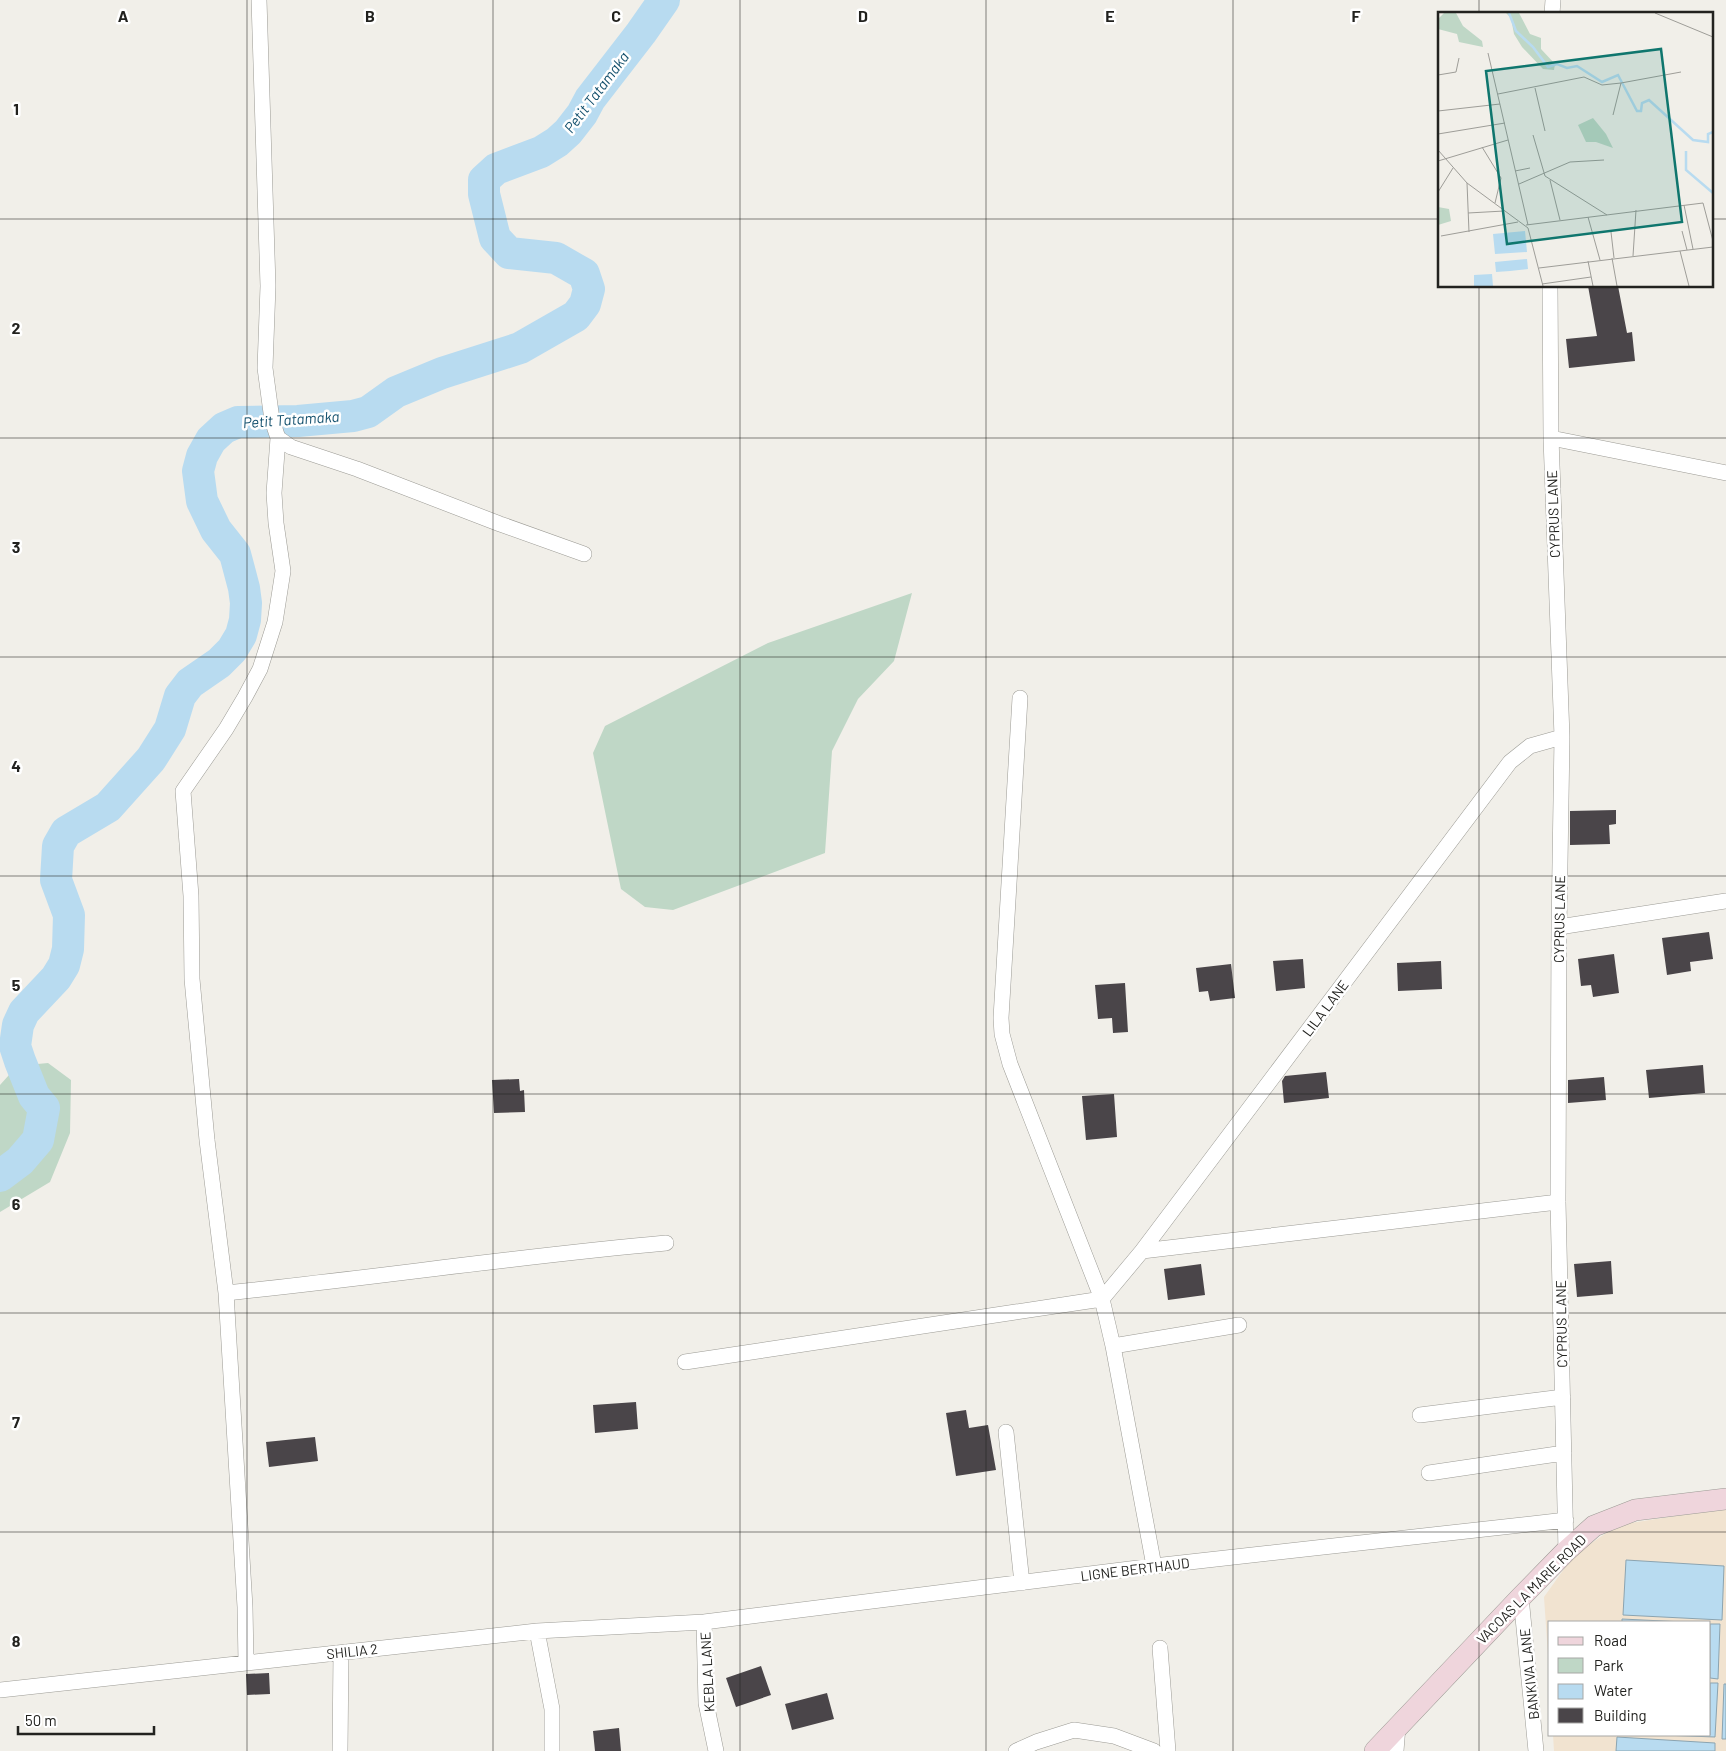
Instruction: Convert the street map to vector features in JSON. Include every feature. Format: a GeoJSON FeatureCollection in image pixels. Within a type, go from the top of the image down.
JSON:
{"type":"FeatureCollection","features":[{"type":"Feature","properties":{"kind":"main road","name":"VACOAS LA MARIE ROAD"},"geometry":{"type":"LineString","coordinates":[[1376,1751],[1521,1597],[1566,1551],[1594,1526],[1635,1510],[1726,1499]]}},
{"type":"Feature","properties":{"kind":"street"},"geometry":{"type":"LineString","coordinates":[[246,1662],[244,1597],[226,1293],[207,1140],[192,979],[191,896],[182,791],[226,729],[260,669],[275,622],[282,571],[274,493],[278,438],[272,420],[265,368],[268,286],[258,0]]}},
{"type":"Feature","properties":{"kind":"street","name":"CYPRUS LANE"},"geometry":{"type":"LineString","coordinates":[[1550,288],[1550,438],[1562,737],[1558,1202],[1566,1551]]}},
{"type":"Feature","properties":{"kind":"street"},"geometry":{"type":"LineString","coordinates":[[278,438],[291,447],[357,468],[500,524],[584,554]]}},
{"type":"Feature","properties":{"kind":"street"},"geometry":{"type":"LineString","coordinates":[[1550,438],[1726,473]]}},
{"type":"Feature","properties":{"kind":"street"},"geometry":{"type":"LineString","coordinates":[[1020,698],[1001,1018],[1002,1034],[1010,1064],[1102,1299],[1113,1346],[1154,1566]]}},
{"type":"Feature","properties":{"kind":"street","name":"LILA LANE"},"geometry":{"type":"LineString","coordinates":[[1102,1299],[1142,1250],[1510,762],[1530,746],[1562,737]]}},
{"type":"Feature","properties":{"kind":"street"},"geometry":{"type":"LineString","coordinates":[[1559,927],[1726,901]]}},
{"type":"Feature","properties":{"kind":"street"},"geometry":{"type":"LineString","coordinates":[[1142,1250],[1558,1202]]}},
{"type":"Feature","properties":{"kind":"street"},"geometry":{"type":"LineString","coordinates":[[226,1293],[338,1281],[590,1249],[666,1243]]}},
{"type":"Feature","properties":{"kind":"street"},"geometry":{"type":"LineString","coordinates":[[685,1362],[1102,1299]]}},
{"type":"Feature","properties":{"kind":"street"},"geometry":{"type":"LineString","coordinates":[[1113,1346],[1238,1325]]}},
{"type":"Feature","properties":{"kind":"street"},"geometry":{"type":"LineString","coordinates":[[1420,1415],[1562,1398]]}},
{"type":"Feature","properties":{"kind":"street"},"geometry":{"type":"LineString","coordinates":[[1006,1432],[1022,1583]]}},
{"type":"Feature","properties":{"kind":"street"},"geometry":{"type":"LineString","coordinates":[[1429,1473],[1564,1453]]}},
{"type":"Feature","properties":{"kind":"street","name":"LIGNE BERTHAUD"},"geometry":{"type":"LineString","coordinates":[[704,1622],[1154,1566],[1566,1520]]}},
{"type":"Feature","properties":{"kind":"street","name":"BANKIVA LANE"},"geometry":{"type":"LineString","coordinates":[[1521,1597],[1536,1751]]}},
{"type":"Feature","properties":{"kind":"street","name":"SHILIA 2"},"geometry":{"type":"LineString","coordinates":[[0,1690],[537,1631],[704,1622]]}},
{"type":"Feature","properties":{"kind":"street","name":"KEBLA LANE"},"geometry":{"type":"LineString","coordinates":[[704,1622],[706,1703],[716,1751]]}},
{"type":"Feature","properties":{"kind":"street"},"geometry":{"type":"LineString","coordinates":[[537,1631],[552,1709],[552,1751]]}},
{"type":"Feature","properties":{"kind":"street"},"geometry":{"type":"LineString","coordinates":[[1160,1648],[1168,1751]]}},
{"type":"Feature","properties":{"kind":"street"},"geometry":{"type":"LineString","coordinates":[[340,1751],[341,1653]]}},
{"type":"Feature","properties":{"kind":"street"},"geometry":{"type":"LineString","coordinates":[[1396,1751],[1398,1726]]}},
{"type":"Feature","properties":{"kind":"street"},"geometry":{"type":"LineString","coordinates":[[1016,1751],[1036,1742],[1074,1730],[1114,1736],[1154,1751]]}},
{"type":"Feature","properties":{"kind":"shaded area"},"geometry":{"type":"Polygon","coordinates":[[[1726,1508],[1726,1751],[1554,1751],[1553,1736],[1711,1736],[1711,1621],[1548,1621],[1548,1655],[1544,1597],[1574,1555],[1618,1525],[1726,1508]]]}},
{"type":"Feature","properties":{"kind":"green space"},"geometry":{"type":"Polygon","coordinates":[[[912,593],[894,661],[858,699],[832,751],[825,853],[673,910],[645,907],[621,889],[593,753],[605,726],[768,643],[912,593]]]}},
{"type":"Feature","properties":{"kind":"green space"},"geometry":{"type":"Polygon","coordinates":[[[48,1063],[71,1080],[70,1133],[50,1182],[0,1212],[0,1085],[17,1066],[48,1063]]]}},
{"type":"Feature","properties":{"kind":"water"},"geometry":{"type":"Polygon","coordinates":[[[1626,1560],[1724,1566],[1722,1620],[1623,1615],[1626,1560]]]}},
{"type":"Feature","properties":{"kind":"water"},"geometry":{"type":"Polygon","coordinates":[[[1622,1619],[1663,1621],[1622,1621],[1622,1619]]]}},
{"type":"Feature","properties":{"kind":"water"},"geometry":{"type":"Polygon","coordinates":[[[1711,1624],[1720,1624],[1718,1679],[1711,1678],[1711,1624]]]}},
{"type":"Feature","properties":{"kind":"water"},"geometry":{"type":"Polygon","coordinates":[[[1711,1683],[1718,1683],[1715,1737],[1688,1736],[1711,1736],[1711,1683]]]}},
{"type":"Feature","properties":{"kind":"water"},"geometry":{"type":"Polygon","coordinates":[[[1724,1684],[1726,1684],[1726,1739],[1722,1739],[1724,1684]]]}},
{"type":"Feature","properties":{"kind":"water"},"geometry":{"type":"Polygon","coordinates":[[[1617,1737],[1715,1743],[1715,1751],[1616,1751],[1617,1737]]]}},
{"type":"Feature","properties":{"kind":"building"},"geometry":{"type":"Polygon","coordinates":[[[1588,288],[1618,288],[1627,333],[1632,332],[1635,361],[1569,368],[1566,339],[1597,336],[1588,288]]]}},
{"type":"Feature","properties":{"kind":"building"},"geometry":{"type":"Polygon","coordinates":[[[1616,810],[1616,824],[1609,825],[1610,844],[1570,845],[1570,811],[1616,810]]]}},
{"type":"Feature","properties":{"kind":"building"},"geometry":{"type":"Polygon","coordinates":[[[1709,932],[1713,959],[1690,962],[1691,971],[1667,975],[1662,938],[1709,932]]]}},
{"type":"Feature","properties":{"kind":"building"},"geometry":{"type":"Polygon","coordinates":[[[1614,954],[1619,993],[1593,997],[1591,985],[1581,986],[1578,959],[1614,954]]]}},
{"type":"Feature","properties":{"kind":"building"},"geometry":{"type":"Polygon","coordinates":[[[1303,959],[1305,988],[1276,991],[1273,961],[1303,959]]]}},
{"type":"Feature","properties":{"kind":"building"},"geometry":{"type":"Polygon","coordinates":[[[1441,961],[1442,989],[1398,991],[1397,963],[1441,961]]]}},
{"type":"Feature","properties":{"kind":"building"},"geometry":{"type":"Polygon","coordinates":[[[1231,964],[1235,998],[1210,1001],[1208,991],[1199,992],[1196,968],[1231,964]]]}},
{"type":"Feature","properties":{"kind":"building"},"geometry":{"type":"Polygon","coordinates":[[[1125,983],[1128,1032],[1113,1033],[1112,1018],[1098,1019],[1095,985],[1125,983]]]}},
{"type":"Feature","properties":{"kind":"building"},"geometry":{"type":"Polygon","coordinates":[[[1703,1065],[1705,1093],[1649,1098],[1646,1070],[1703,1065]]]}},
{"type":"Feature","properties":{"kind":"building"},"geometry":{"type":"Polygon","coordinates":[[[1326,1072],[1329,1098],[1284,1103],[1282,1081],[1285,1076],[1326,1072]]]}},
{"type":"Feature","properties":{"kind":"building"},"geometry":{"type":"Polygon","coordinates":[[[1604,1077],[1606,1100],[1568,1103],[1568,1080],[1604,1077]]]}},
{"type":"Feature","properties":{"kind":"building"},"geometry":{"type":"Polygon","coordinates":[[[519,1079],[520,1091],[524,1090],[525,1112],[494,1113],[492,1080],[519,1079]]]}},
{"type":"Feature","properties":{"kind":"building"},"geometry":{"type":"Polygon","coordinates":[[[1114,1094],[1117,1137],[1086,1140],[1082,1096],[1114,1094]]]}},
{"type":"Feature","properties":{"kind":"building"},"geometry":{"type":"Polygon","coordinates":[[[1611,1261],[1613,1294],[1577,1297],[1574,1264],[1611,1261]]]}},
{"type":"Feature","properties":{"kind":"building"},"geometry":{"type":"Polygon","coordinates":[[[1201,1264],[1205,1295],[1168,1300],[1164,1269],[1201,1264]]]}},
{"type":"Feature","properties":{"kind":"building"},"geometry":{"type":"Polygon","coordinates":[[[636,1402],[638,1429],[595,1433],[593,1405],[636,1402]]]}},
{"type":"Feature","properties":{"kind":"building"},"geometry":{"type":"Polygon","coordinates":[[[966,1410],[969,1428],[988,1425],[996,1470],[956,1476],[946,1413],[966,1410]]]}},
{"type":"Feature","properties":{"kind":"building"},"geometry":{"type":"Polygon","coordinates":[[[315,1437],[318,1461],[269,1467],[266,1442],[315,1437]]]}},
{"type":"Feature","properties":{"kind":"building"},"geometry":{"type":"Polygon","coordinates":[[[761,1666],[771,1695],[736,1707],[726,1678],[761,1666]]]}},
{"type":"Feature","properties":{"kind":"building"},"geometry":{"type":"Polygon","coordinates":[[[269,1673],[270,1694],[247,1695],[246,1674],[269,1673]]]}},
{"type":"Feature","properties":{"kind":"building"},"geometry":{"type":"Polygon","coordinates":[[[827,1693],[834,1719],[792,1730],[785,1704],[827,1693]]]}},
{"type":"Feature","properties":{"kind":"building"},"geometry":{"type":"Polygon","coordinates":[[[619,1728],[621,1751],[595,1751],[593,1731],[619,1728]]]}},
{"type":"Feature","properties":{"kind":"waterway","name":"Petit Tatamaka"},"geometry":{"type":"LineString","coordinates":[[0,1176],[20,1161],[38,1140],[44,1108],[34,1096],[15,1046],[18,1025],[24,1012],[56,978],[64,965],[68,949],[69,915],[56,880],[58,846],[66,832],[108,807],[151,759],[170,729],[180,696],[190,683],[219,663],[232,650],[241,635],[245,620],[246,603],[235,554],[216,530],[202,501],[198,471],[202,456],[211,440],[224,428],[238,422],[298,421],[353,416],[368,412],[396,392],[442,373],[520,348],[576,316],[585,304],[589,289],[584,274],[556,258],[509,253],[495,238],[484,194],[484,180],[496,169],[541,152],[568,132],[582,114],[590,99],[664,0]]}}]}
